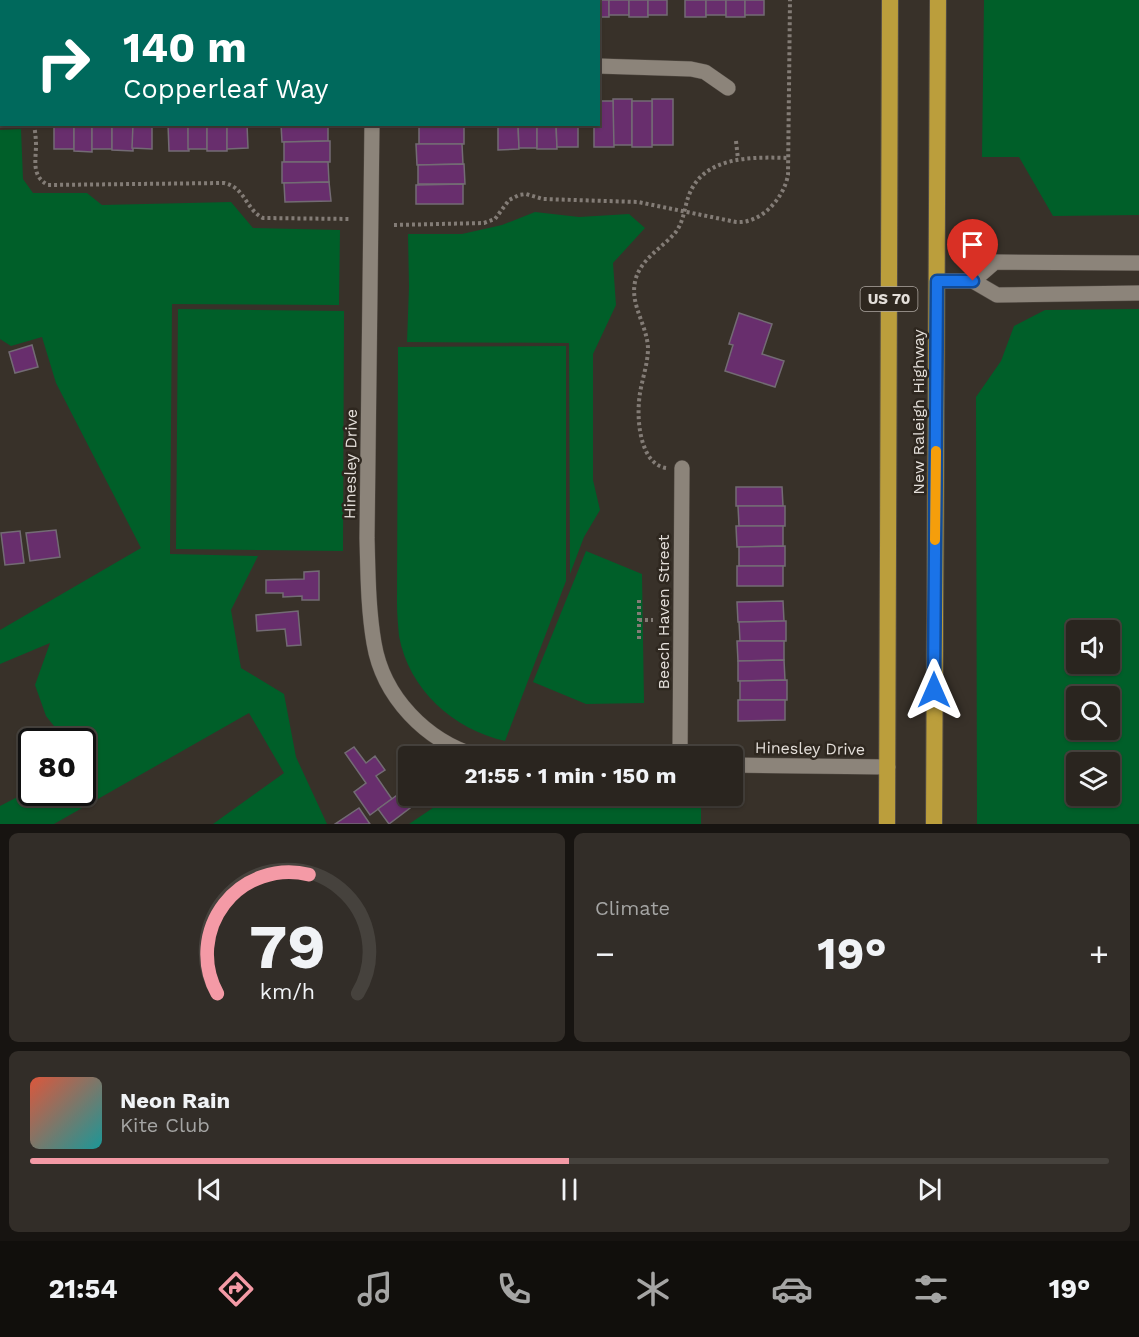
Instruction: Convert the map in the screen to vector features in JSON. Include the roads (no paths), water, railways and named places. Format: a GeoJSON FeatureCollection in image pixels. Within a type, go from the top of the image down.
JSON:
{"type":"FeatureCollection","features":[{"type":"Feature","properties":{"kind":"highway","name":"New Raleigh Highway"},"geometry":{"type":"LineString","coordinates":[[887,824],[890,0]]}},
{"type":"Feature","properties":{"kind":"highway","name":"New Raleigh Highway"},"geometry":{"type":"LineString","coordinates":[[934,824],[938,0]]}},
{"type":"Feature","properties":{"kind":"street"},"geometry":{"type":"LineString","coordinates":[[600,66],[691,69],[705,72],[728,88]]}},
{"type":"Feature","properties":{"kind":"street","name":"Hinesley Drive"},"geometry":{"type":"LineString","coordinates":[[372,126],[367,538],[368,588],[374,644],[380,666],[393,692],[409,714],[427,731],[453,746]]}},
{"type":"Feature","properties":{"kind":"street"},"geometry":{"type":"LineString","coordinates":[[973,281],[995,262],[1139,263]]}},
{"type":"Feature","properties":{"kind":"street"},"geometry":{"type":"LineString","coordinates":[[937,281],[973,281],[997,296],[1139,293]]}},
{"type":"Feature","properties":{"kind":"street","name":"Beech Haven Street"},"geometry":{"type":"LineString","coordinates":[[676,468],[680,746]]}},
{"type":"Feature","properties":{"kind":"street","name":"Hinesley Drive"},"geometry":{"type":"LineString","coordinates":[[743,765],[888,767]]}}]}
